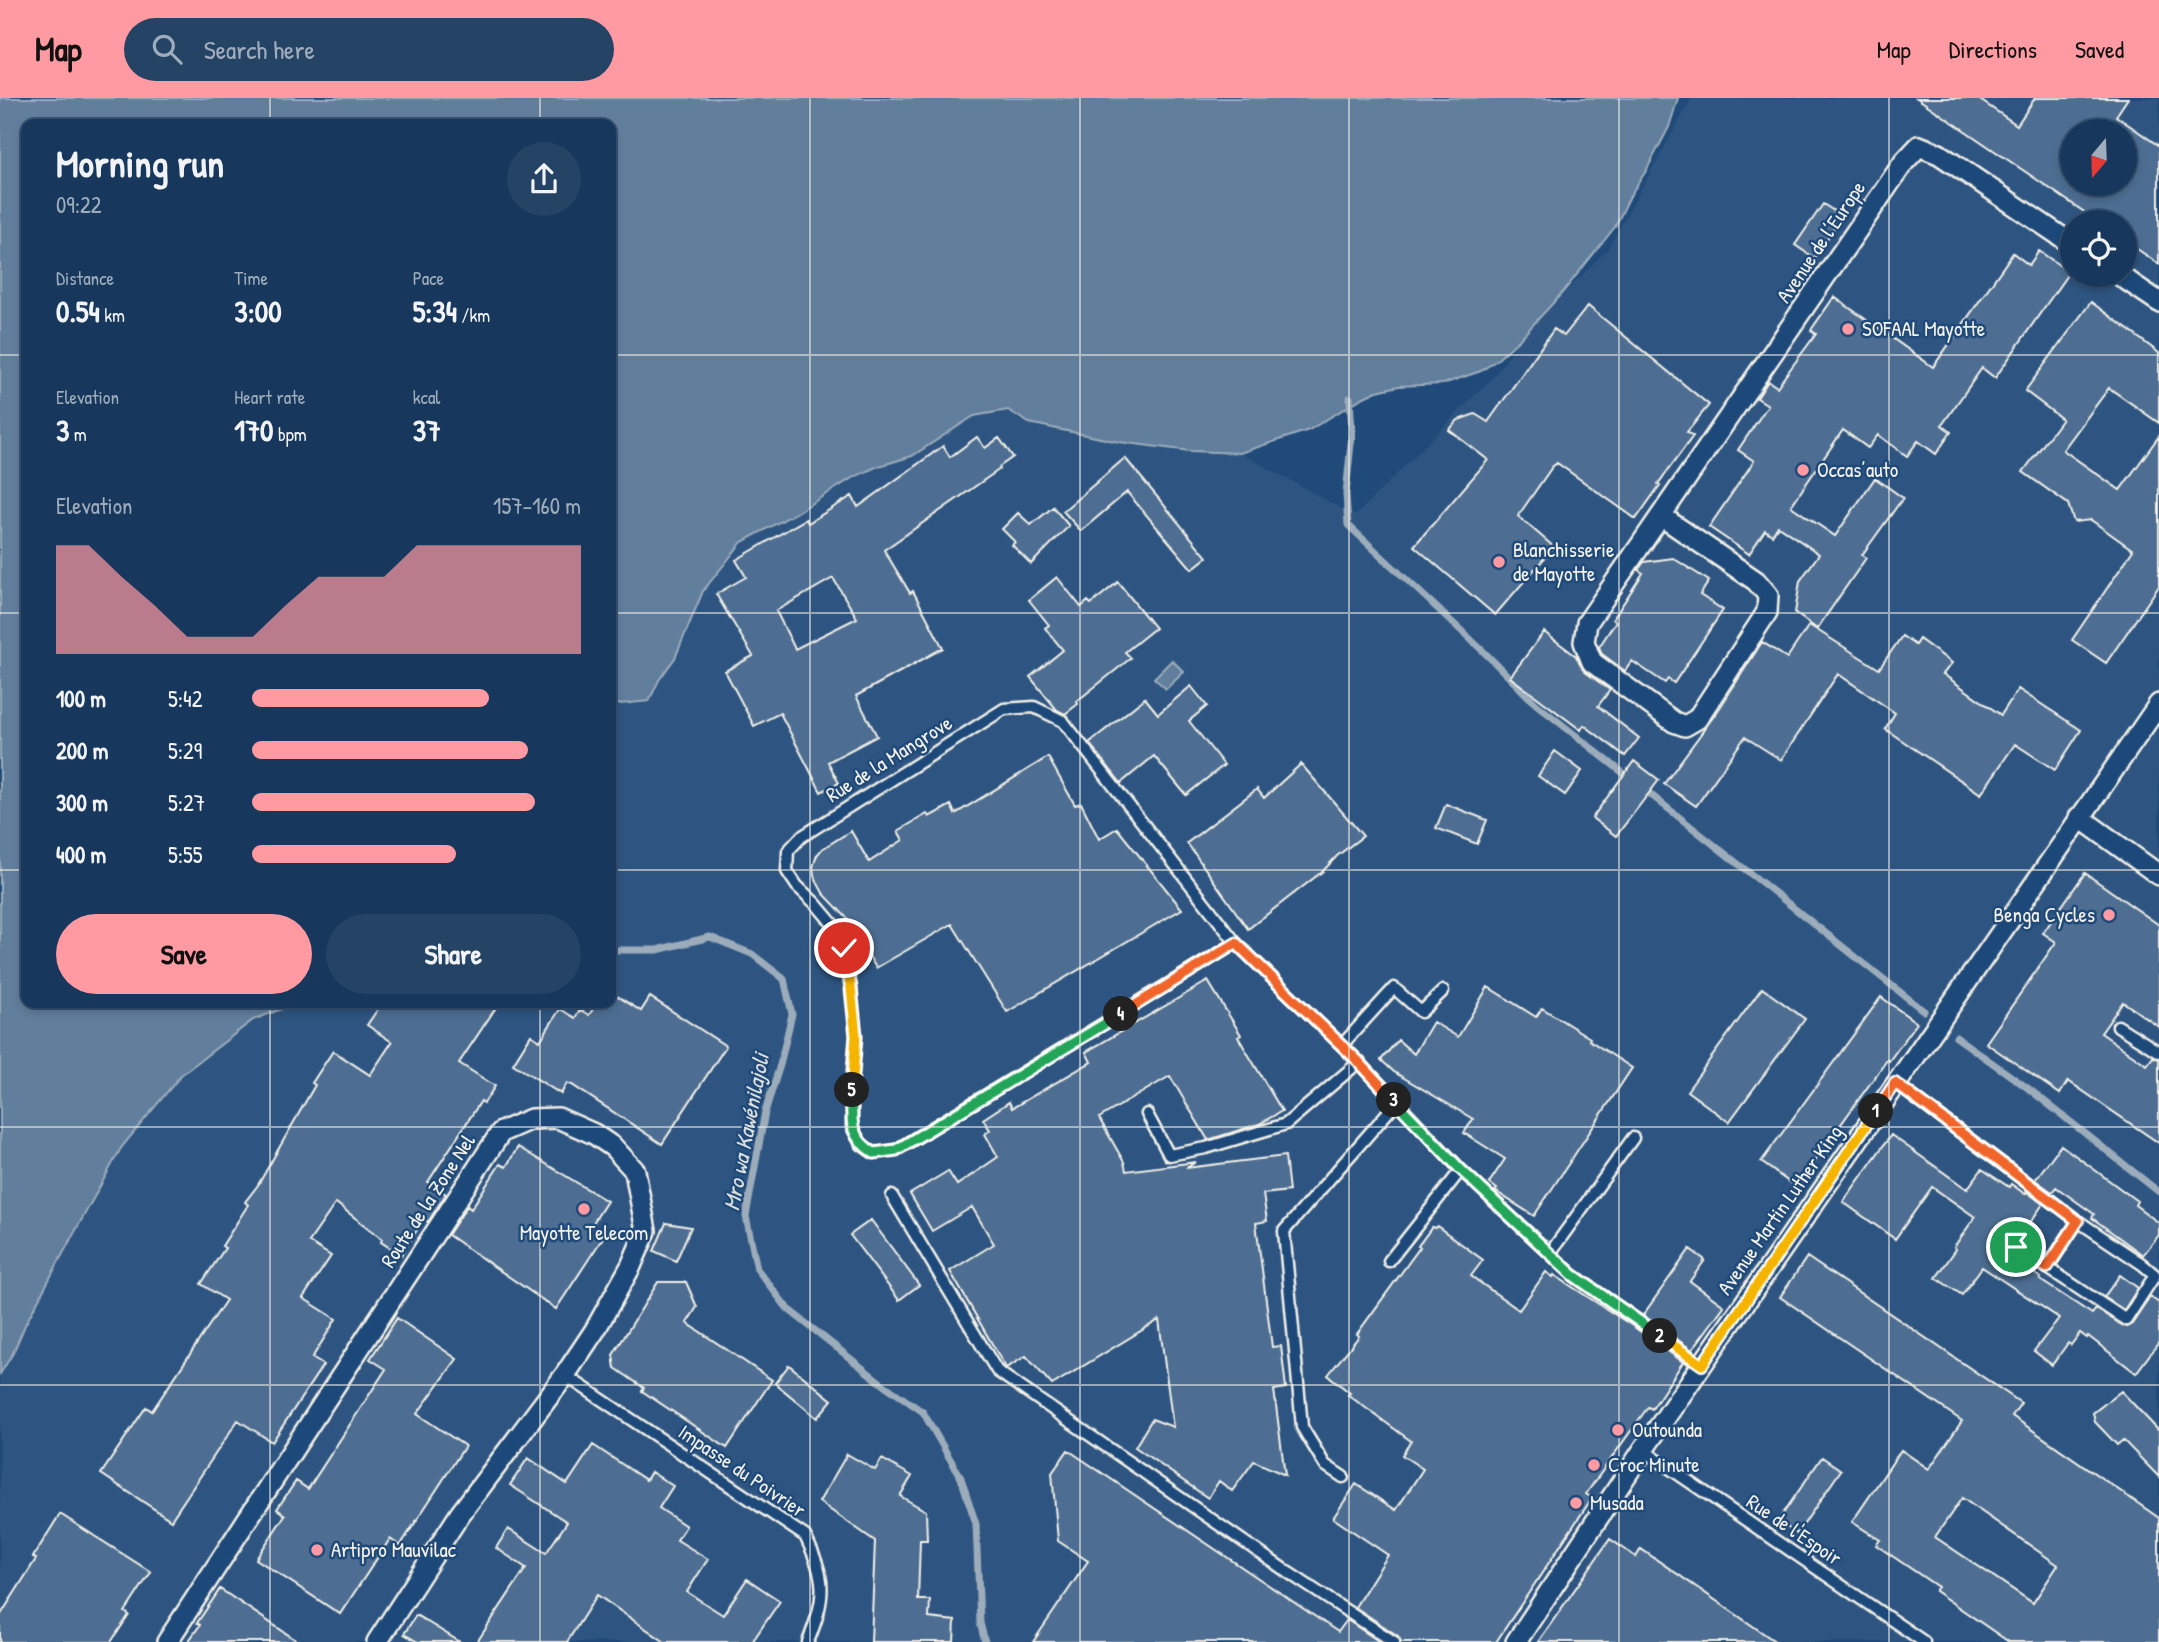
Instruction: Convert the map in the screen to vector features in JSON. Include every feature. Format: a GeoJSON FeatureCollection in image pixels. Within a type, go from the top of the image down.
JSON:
{"type":"FeatureCollection","features":[{"type":"Feature","properties":{"kind":"street","name":"Avenue de l’Europe"},"geometry":{"type":"LineString","coordinates":[[1661,516],[1756,582],[1768,595],[1767,612],[1697,719],[1685,726],[1674,722],[1592,662],[1584,642],[1587,623],[1904,162],[1919,146],[1939,154],[2060,236]]}},
{"type":"Feature","properties":{"kind":"street"},"geometry":{"type":"LineString","coordinates":[[2137,287],[2159,302]]}},
{"type":"Feature","properties":{"kind":"street","name":"Avenue Martin Luther King"},"geometry":{"type":"LineString","coordinates":[[1516,1642],[1643,1450],[2159,704]]}},
{"type":"Feature","properties":{"kind":"street"},"geometry":{"type":"LineString","coordinates":[[2079,817],[2159,875]]}},
{"type":"Feature","properties":{"kind":"street","name":"Route de la Zone Nel"},"geometry":{"type":"LineString","coordinates":[[167,1642],[501,1132],[531,1119],[558,1118],[593,1134],[613,1147],[635,1171],[646,1231],[631,1266],[565,1375],[460,1514],[377,1642]]}},
{"type":"Feature","properties":{"kind":"lane","name":"Rue de la Mangrove"},"geometry":{"type":"LineString","coordinates":[[1034,707],[1063,721],[1236,943],[896,1150],[874,1153],[861,1144],[852,1128],[856,1036],[844,948],[832,923],[797,886],[787,871],[788,851],[801,837],[1004,709],[1034,707]]}},
{"type":"Feature","properties":{"kind":"lane"},"geometry":{"type":"LineString","coordinates":[[1236,943],[1359,1062],[1461,1170],[1573,1275],[1702,1365]]}},
{"type":"Feature","properties":{"kind":"lane"},"geometry":{"type":"LineString","coordinates":[[1342,1045],[1394,988],[1421,1012],[1443,991]]}},
{"type":"Feature","properties":{"kind":"lane"},"geometry":{"type":"LineString","coordinates":[[2118,1026],[2159,1052]]}},
{"type":"Feature","properties":{"kind":"lane"},"geometry":{"type":"LineString","coordinates":[[1147,1114],[1169,1155],[1206,1148],[1286,1124],[1359,1062]]}},
{"type":"Feature","properties":{"kind":"lane"},"geometry":{"type":"LineString","coordinates":[[1895,1083],[2078,1221],[2155,1275],[2126,1320],[2016,1247]]}},
{"type":"Feature","properties":{"kind":"lane"},"geometry":{"type":"LineString","coordinates":[[1343,1477],[1325,1465],[1302,1427],[1284,1231],[1396,1102]]}},
{"type":"Feature","properties":{"kind":"lane"},"geometry":{"type":"LineString","coordinates":[[1550,1253],[1633,1138]]}},
{"type":"Feature","properties":{"kind":"lane"},"geometry":{"type":"LineString","coordinates":[[1389,1261],[1461,1170]]}},
{"type":"Feature","properties":{"kind":"lane"},"geometry":{"type":"LineString","coordinates":[[892,1196],[998,1371],[1289,1573],[1394,1642]]}},
{"type":"Feature","properties":{"kind":"lane"},"geometry":{"type":"LineString","coordinates":[[2047,1268],[2078,1221]]}},
{"type":"Feature","properties":{"kind":"lane","name":"Impasse du Poivrier"},"geometry":{"type":"LineString","coordinates":[[565,1375],[804,1536],[818,1562],[823,1591],[818,1618],[808,1642]]}},
{"type":"Feature","properties":{"kind":"lane","name":"Rue de l'Espoir"},"geometry":{"type":"LineString","coordinates":[[1643,1450],[1924,1642]]}},
{"type":"Feature","properties":{"kind":"shaded area"},"geometry":{"type":"Polygon","coordinates":[[[0,98],[1678,98],[1669,127],[1615,227],[1563,292],[1520,339],[1481,371],[1443,384],[1399,386],[1377,391],[1309,430],[1240,453],[1190,451],[1119,442],[1029,423],[1008,410],[974,416],[912,456],[854,477],[742,542],[703,591],[675,658],[659,680],[649,701],[616,704],[616,119],[21,119],[21,1008],[284,1008],[253,1020],[181,1075],[121,1148],[0,1374],[0,98]]]}},
{"type":"Feature","properties":{"kind":"shaded area"},"geometry":{"type":"Polygon","coordinates":[[[1692,98],[2159,98],[2159,1642],[0,1642],[0,1374],[121,1148],[181,1075],[253,1020],[284,1008],[616,1008],[616,704],[649,700],[703,591],[742,542],[854,477],[974,416],[1008,410],[1029,423],[1119,442],[1190,451],[1240,453],[1355,516],[1496,374],[1520,339],[1607,250],[1692,98]]]}},
{"type":"Feature","properties":{"kind":"shaded area"},"geometry":{"type":"Polygon","coordinates":[[[1172,660],[1184,672],[1166,689],[1154,678],[1172,660]]]}},
{"type":"Feature","properties":{"kind":"building"},"geometry":{"type":"Polygon","coordinates":[[[1917,98],[1977,98],[2017,125],[2035,98],[2128,98],[2116,116],[2120,119],[2060,119],[2060,195],[1917,98]]]}},
{"type":"Feature","properties":{"kind":"building"},"geometry":{"type":"Polygon","coordinates":[[[2137,131],[2159,146],[2159,264],[2137,249],[2137,210],[2081,210],[2061,196],[2137,196],[2137,131]]]}},
{"type":"Feature","properties":{"kind":"building"},"geometry":{"type":"Polygon","coordinates":[[[1823,204],[1842,216],[1814,258],[1795,245],[1823,204]]]}},
{"type":"Feature","properties":{"kind":"building"},"geometry":{"type":"Polygon","coordinates":[[[2039,251],[2060,266],[2060,285],[1995,378],[1982,368],[1942,425],[1951,432],[1936,454],[1918,441],[1907,456],[1878,435],[1868,448],[1843,430],[1791,506],[1835,536],[1875,478],[1903,498],[1862,555],[1866,558],[1817,629],[1795,613],[1800,581],[1819,554],[1778,526],[1772,535],[1765,530],[1749,554],[1709,527],[1754,461],[1738,450],[1768,405],[1757,398],[1768,381],[1777,387],[1816,334],[1811,330],[1834,297],[1933,367],[2013,253],[2029,265],[2039,251]]]}},
{"type":"Feature","properties":{"kind":"building"},"geometry":{"type":"Polygon","coordinates":[[[2091,302],[2159,353],[2159,423],[2109,388],[2063,450],[2120,490],[2159,436],[2159,586],[2106,663],[2072,640],[2133,550],[2091,520],[2074,522],[2068,504],[2023,472],[2062,419],[2025,391],[2091,302]]]}},
{"type":"Feature","properties":{"kind":"building"},"geometry":{"type":"Polygon","coordinates":[[[1588,306],[1709,405],[1687,432],[1693,436],[1636,519],[1557,463],[1552,467],[1518,516],[1554,547],[1495,615],[1414,546],[1488,460],[1449,430],[1458,420],[1475,414],[1488,422],[1554,329],[1564,336],[1588,306]]]}},
{"type":"Feature","properties":{"kind":"building"},"geometry":{"type":"Polygon","coordinates":[[[977,437],[985,448],[999,438],[1013,457],[999,467],[1000,469],[884,550],[910,593],[913,591],[943,648],[856,696],[877,736],[828,762],[839,783],[821,792],[780,713],[754,726],[725,671],[753,656],[716,594],[746,577],[736,560],[806,519],[808,523],[852,496],[858,507],[943,446],[950,457],[977,437]],[[833,578],[776,611],[795,649],[857,618],[833,578]]]}},
{"type":"Feature","properties":{"kind":"building"},"geometry":{"type":"Polygon","coordinates":[[[1125,458],[1207,557],[1192,569],[1127,492],[1081,531],[1063,511],[1125,458]]]}},
{"type":"Feature","properties":{"kind":"building"},"geometry":{"type":"Polygon","coordinates":[[[1053,507],[1069,526],[1031,564],[1012,545],[1015,542],[1002,529],[1018,513],[1031,525],[1053,507]]]}},
{"type":"Feature","properties":{"kind":"building"},"geometry":{"type":"Polygon","coordinates":[[[1673,558],[1709,581],[1700,595],[1723,610],[1674,683],[1668,679],[1665,683],[1632,661],[1625,671],[1602,654],[1599,647],[1616,621],[1613,619],[1643,573],[1638,570],[1644,562],[1673,558]]]}},
{"type":"Feature","properties":{"kind":"building"},"geometry":{"type":"Polygon","coordinates":[[[1057,577],[1081,607],[1088,601],[1091,604],[1118,582],[1155,628],[1125,652],[1131,658],[1077,701],[1078,704],[1065,714],[1057,710],[1030,677],[1063,650],[1045,628],[1049,625],[1029,600],[1057,577]]]}},
{"type":"Feature","properties":{"kind":"building"},"geometry":{"type":"Polygon","coordinates":[[[1809,625],[1879,669],[1902,636],[1915,645],[1919,639],[1952,663],[1943,674],[2001,715],[2018,689],[2081,730],[2055,770],[2015,744],[1981,794],[1885,729],[1895,713],[1838,674],[1781,760],[1745,737],[1696,806],[1664,784],[1719,709],[1762,642],[1787,658],[1809,625]]]}},
{"type":"Feature","properties":{"kind":"building"},"geometry":{"type":"Polygon","coordinates":[[[1544,632],[1576,656],[1584,671],[1610,690],[1598,706],[1639,738],[1625,756],[1584,725],[1581,730],[1510,677],[1544,632]]]}},
{"type":"Feature","properties":{"kind":"building"},"geometry":{"type":"Polygon","coordinates":[[[1191,686],[1207,706],[1189,721],[1224,765],[1186,795],[1154,756],[1121,783],[1089,743],[1145,698],[1158,714],[1191,686]]]}},
{"type":"Feature","properties":{"kind":"building"},"geometry":{"type":"Polygon","coordinates":[[[1555,751],[1582,771],[1565,795],[1538,776],[1555,751]]]}},
{"type":"Feature","properties":{"kind":"building"},"geometry":{"type":"Polygon","coordinates":[[[1048,757],[1075,805],[1081,803],[1099,839],[1117,828],[1182,909],[1007,1012],[952,924],[876,968],[847,918],[823,893],[814,876],[813,867],[817,855],[851,831],[869,862],[903,840],[898,831],[927,814],[929,817],[951,805],[955,814],[1048,757]]]}},
{"type":"Feature","properties":{"kind":"building"},"geometry":{"type":"Polygon","coordinates":[[[1634,761],[1659,780],[1616,836],[1592,818],[1634,761]]]}},
{"type":"Feature","properties":{"kind":"building"},"geometry":{"type":"Polygon","coordinates":[[[1301,764],[1363,836],[1248,929],[1187,843],[1257,789],[1264,798],[1301,764]]]}},
{"type":"Feature","properties":{"kind":"building"},"geometry":{"type":"Polygon","coordinates":[[[1446,804],[1487,820],[1477,844],[1436,828],[1446,804]]]}},
{"type":"Feature","properties":{"kind":"building"},"geometry":{"type":"Polygon","coordinates":[[[2085,873],[2159,925],[2159,1027],[2123,1002],[2101,1033],[2147,1065],[2153,1057],[2159,1059],[2159,1143],[2068,1081],[2060,1094],[1986,1043],[2056,942],[2043,933],[2085,873]]]}},
{"type":"Feature","properties":{"kind":"building"},"geometry":{"type":"Polygon","coordinates":[[[1208,981],[1282,1111],[1259,1124],[1208,1140],[1170,1076],[1099,1118],[1124,1162],[1126,1171],[1196,1162],[1186,1168],[1285,1156],[1289,1191],[1263,1194],[1267,1221],[1256,1223],[1272,1347],[1281,1346],[1286,1388],[1274,1390],[1285,1475],[1254,1461],[1232,1491],[1219,1481],[1208,1498],[1135,1447],[1152,1419],[1173,1427],[1159,1320],[1052,1385],[1026,1356],[1006,1368],[950,1271],[994,1244],[972,1207],[932,1231],[910,1194],[948,1171],[957,1185],[998,1157],[985,1134],[990,1130],[983,1119],[1009,1102],[1012,1108],[1091,1062],[1086,1052],[1208,981]]]}},
{"type":"Feature","properties":{"kind":"building"},"geometry":{"type":"Polygon","coordinates":[[[1488,987],[1536,1017],[1542,1008],[1632,1068],[1534,1216],[1495,1191],[1497,1189],[1489,1183],[1505,1159],[1464,1133],[1473,1119],[1394,1072],[1381,1060],[1398,1040],[1414,1054],[1433,1022],[1458,1037],[1488,987]]]}},
{"type":"Feature","properties":{"kind":"building"},"geometry":{"type":"Polygon","coordinates":[[[1762,988],[1805,1019],[1729,1122],[1687,1091],[1762,988]]]}},
{"type":"Feature","properties":{"kind":"building"},"geometry":{"type":"Polygon","coordinates":[[[616,995],[641,1011],[650,997],[726,1046],[662,1144],[572,1085],[567,1083],[561,1094],[513,1064],[531,1035],[540,1041],[560,1009],[575,1018],[580,1010],[589,1015],[594,1008],[616,1008],[616,995]]]}},
{"type":"Feature","properties":{"kind":"building"},"geometry":{"type":"Polygon","coordinates":[[[1881,997],[1917,1023],[1889,1061],[1887,1060],[1796,1187],[1761,1162],[1881,997]]]}},
{"type":"Feature","properties":{"kind":"building"},"geometry":{"type":"Polygon","coordinates":[[[379,1008],[496,1008],[459,1063],[495,1086],[484,1103],[481,1101],[428,1182],[446,1194],[428,1222],[424,1219],[401,1255],[381,1242],[382,1239],[336,1203],[309,1242],[331,1256],[303,1298],[336,1319],[312,1358],[323,1365],[272,1442],[238,1420],[171,1520],[101,1474],[146,1407],[152,1411],[226,1300],[201,1284],[225,1248],[222,1246],[248,1205],[245,1202],[258,1185],[315,1085],[312,1083],[333,1051],[370,1075],[392,1042],[367,1025],[379,1008]]]}},
{"type":"Feature","properties":{"kind":"building"},"geometry":{"type":"Polygon","coordinates":[[[1891,1135],[1967,1189],[1982,1169],[2009,1187],[2011,1184],[2025,1194],[2027,1192],[2043,1204],[2018,1240],[2010,1242],[2010,1251],[2007,1254],[2041,1278],[2040,1280],[2092,1314],[2096,1309],[2126,1327],[2132,1324],[2150,1297],[2159,1303],[2159,1342],[2136,1373],[2088,1336],[2087,1338],[2080,1333],[2071,1345],[2068,1343],[2052,1365],[2034,1351],[2059,1318],[1982,1267],[1962,1295],[1936,1278],[1975,1217],[1932,1187],[1895,1239],[1843,1202],[1891,1135]]]}},
{"type":"Feature","properties":{"kind":"building"},"geometry":{"type":"Polygon","coordinates":[[[2061,1145],[2137,1201],[2135,1205],[2159,1223],[2159,1235],[2143,1255],[2092,1218],[2094,1214],[2056,1187],[2052,1192],[2035,1180],[2061,1145]]]}},
{"type":"Feature","properties":{"kind":"building"},"geometry":{"type":"Polygon","coordinates":[[[518,1147],[607,1201],[591,1226],[606,1233],[556,1309],[448,1235],[467,1206],[471,1209],[500,1164],[506,1167],[518,1147]]]}},
{"type":"Feature","properties":{"kind":"building"},"geometry":{"type":"Polygon","coordinates":[[[871,1220],[919,1285],[899,1300],[850,1235],[871,1220]]]}},
{"type":"Feature","properties":{"kind":"building"},"geometry":{"type":"Polygon","coordinates":[[[666,1223],[691,1227],[676,1261],[654,1251],[666,1223]]]}},
{"type":"Feature","properties":{"kind":"building"},"geometry":{"type":"Polygon","coordinates":[[[1437,1226],[1483,1260],[1471,1276],[1519,1310],[1546,1272],[1634,1327],[1683,1362],[1652,1409],[1648,1407],[1586,1494],[1592,1498],[1496,1642],[1401,1642],[1398,1636],[1355,1607],[1388,1555],[1333,1518],[1356,1484],[1396,1510],[1423,1469],[1402,1455],[1411,1441],[1348,1395],[1350,1393],[1328,1375],[1359,1336],[1357,1334],[1420,1247],[1418,1246],[1432,1227],[1437,1226]]]}},
{"type":"Feature","properties":{"kind":"building"},"geometry":{"type":"Polygon","coordinates":[[[1690,1249],[1705,1260],[1690,1281],[1724,1306],[1692,1350],[1643,1315],[1690,1249]]]}},
{"type":"Feature","properties":{"kind":"building"},"geometry":{"type":"Polygon","coordinates":[[[1807,1257],[2021,1403],[2012,1416],[2159,1518],[2159,1642],[2009,1642],[1935,1591],[1938,1587],[1876,1545],[1880,1540],[1852,1522],[1901,1450],[1929,1469],[1962,1421],[1780,1297],[1807,1257]],[[1962,1498],[1935,1537],[2033,1603],[2058,1565],[1962,1498]]]}},
{"type":"Feature","properties":{"kind":"building"},"geometry":{"type":"Polygon","coordinates":[[[2120,1275],[2138,1288],[2124,1310],[2104,1297],[2120,1275]]]}},
{"type":"Feature","properties":{"kind":"building"},"geometry":{"type":"Polygon","coordinates":[[[658,1282],[686,1282],[697,1307],[687,1323],[772,1380],[727,1448],[642,1391],[644,1388],[615,1368],[613,1355],[658,1282]]]}},
{"type":"Feature","properties":{"kind":"building"},"geometry":{"type":"Polygon","coordinates":[[[397,1318],[457,1359],[417,1414],[465,1446],[400,1546],[390,1539],[340,1614],[256,1559],[285,1515],[277,1509],[296,1481],[308,1489],[386,1369],[370,1359],[397,1318]]]}},
{"type":"Feature","properties":{"kind":"building"},"geometry":{"type":"Polygon","coordinates":[[[789,1365],[832,1400],[817,1418],[775,1383],[789,1365]]]}},
{"type":"Feature","properties":{"kind":"building"},"geometry":{"type":"Polygon","coordinates":[[[2121,1391],[2159,1431],[2159,1477],[2123,1440],[2117,1445],[2095,1422],[2093,1413],[2121,1391]]]}},
{"type":"Feature","properties":{"kind":"building"},"geometry":{"type":"Polygon","coordinates":[[[593,1445],[646,1480],[651,1472],[673,1486],[659,1508],[686,1526],[677,1540],[708,1559],[687,1592],[723,1615],[747,1579],[780,1601],[752,1642],[665,1642],[597,1595],[567,1642],[477,1642],[526,1568],[496,1548],[508,1529],[546,1553],[567,1522],[510,1485],[528,1458],[567,1484],[593,1445]]]}},
{"type":"Feature","properties":{"kind":"building"},"geometry":{"type":"Polygon","coordinates":[[[1068,1450],[1338,1632],[1347,1620],[1380,1642],[1033,1642],[1088,1561],[1058,1541],[1052,1473],[1068,1450]]]}},
{"type":"Feature","properties":{"kind":"building"},"geometry":{"type":"Polygon","coordinates":[[[847,1454],[875,1470],[882,1459],[912,1476],[900,1496],[926,1511],[927,1540],[920,1540],[918,1600],[930,1600],[929,1618],[955,1621],[954,1642],[871,1642],[875,1541],[819,1502],[847,1454]]]}},
{"type":"Feature","properties":{"kind":"building"},"geometry":{"type":"Polygon","coordinates":[[[1822,1457],[1841,1470],[1797,1534],[1778,1521],[1822,1457]]]}},
{"type":"Feature","properties":{"kind":"building"},"geometry":{"type":"Polygon","coordinates":[[[60,1514],[151,1572],[125,1612],[129,1615],[111,1642],[0,1642],[0,1616],[36,1559],[33,1557],[60,1514]]]}},
{"type":"Feature","properties":{"kind":"building"},"geometry":{"type":"Polygon","coordinates":[[[1610,1539],[1636,1557],[1641,1549],[1776,1642],[1538,1642],[1610,1539]]]}},
{"type":"Feature","properties":{"kind":"building"},"geometry":{"type":"Polygon","coordinates":[[[220,1589],[299,1642],[188,1642],[200,1625],[197,1623],[220,1589]]]}},
{"type":"Feature","properties":{"kind":"building"},"geometry":{"type":"Polygon","coordinates":[[[416,1615],[460,1642],[418,1642],[404,1634],[416,1615]]]}},
{"type":"Feature","properties":{"kind":"waterway"},"geometry":{"type":"LineString","coordinates":[[1350,398],[1352,433],[1346,494],[1348,525],[1536,704],[1632,780]]}},
{"type":"Feature","properties":{"kind":"waterway"},"geometry":{"type":"LineString","coordinates":[[1641,787],[1924,1011]]}},
{"type":"Feature","properties":{"kind":"waterway","name":"Mro wa Kawénilajoli"},"geometry":{"type":"LineString","coordinates":[[616,950],[657,950],[710,937],[752,954],[784,979],[792,1014],[765,1112],[746,1216],[757,1269],[788,1309],[880,1382],[923,1412],[961,1478],[976,1524],[980,1623],[985,1642]]}},
{"type":"Feature","properties":{"kind":"waterway"},"geometry":{"type":"LineString","coordinates":[[1956,1037],[2029,1089],[2159,1192]]}},
{"type":"Feature","properties":{"kind":"place","name":"SOFAAL Mayotte"},"geometry":{"type":"Point","coordinates":[1848,329]}},
{"type":"Feature","properties":{"kind":"place","name":"Occas’auto"},"geometry":{"type":"Point","coordinates":[1803,470]}},
{"type":"Feature","properties":{"kind":"place","name":"Blanchisserie de Mayotte"},"geometry":{"type":"Point","coordinates":[1499,562]}},
{"type":"Feature","properties":{"kind":"place","name":"Benga Cycles"},"geometry":{"type":"Point","coordinates":[2109,915]}},
{"type":"Feature","properties":{"kind":"place","name":"Mayotte Telecom"},"geometry":{"type":"Point","coordinates":[584,1209]}},
{"type":"Feature","properties":{"kind":"place","name":"Outounda"},"geometry":{"type":"Point","coordinates":[1618,1430]}},
{"type":"Feature","properties":{"kind":"place","name":"Croc Minute"},"geometry":{"type":"Point","coordinates":[1594,1465]}},
{"type":"Feature","properties":{"kind":"place","name":"Musada"},"geometry":{"type":"Point","coordinates":[1576,1503]}},
{"type":"Feature","properties":{"kind":"place","name":"Artipro Mauvilac"},"geometry":{"type":"Point","coordinates":[317,1550]}},
{"type":"Feature","properties":{"kind":"route"},"geometry":{"type":"LineString","coordinates":[[844,948],[856,1036],[852,1128],[861,1144],[874,1153],[896,1150],[1236,943],[1359,1062],[1461,1170],[1573,1275],[1702,1365],[1895,1083],[2078,1221],[2047,1268],[2016,1247]]}}]}
